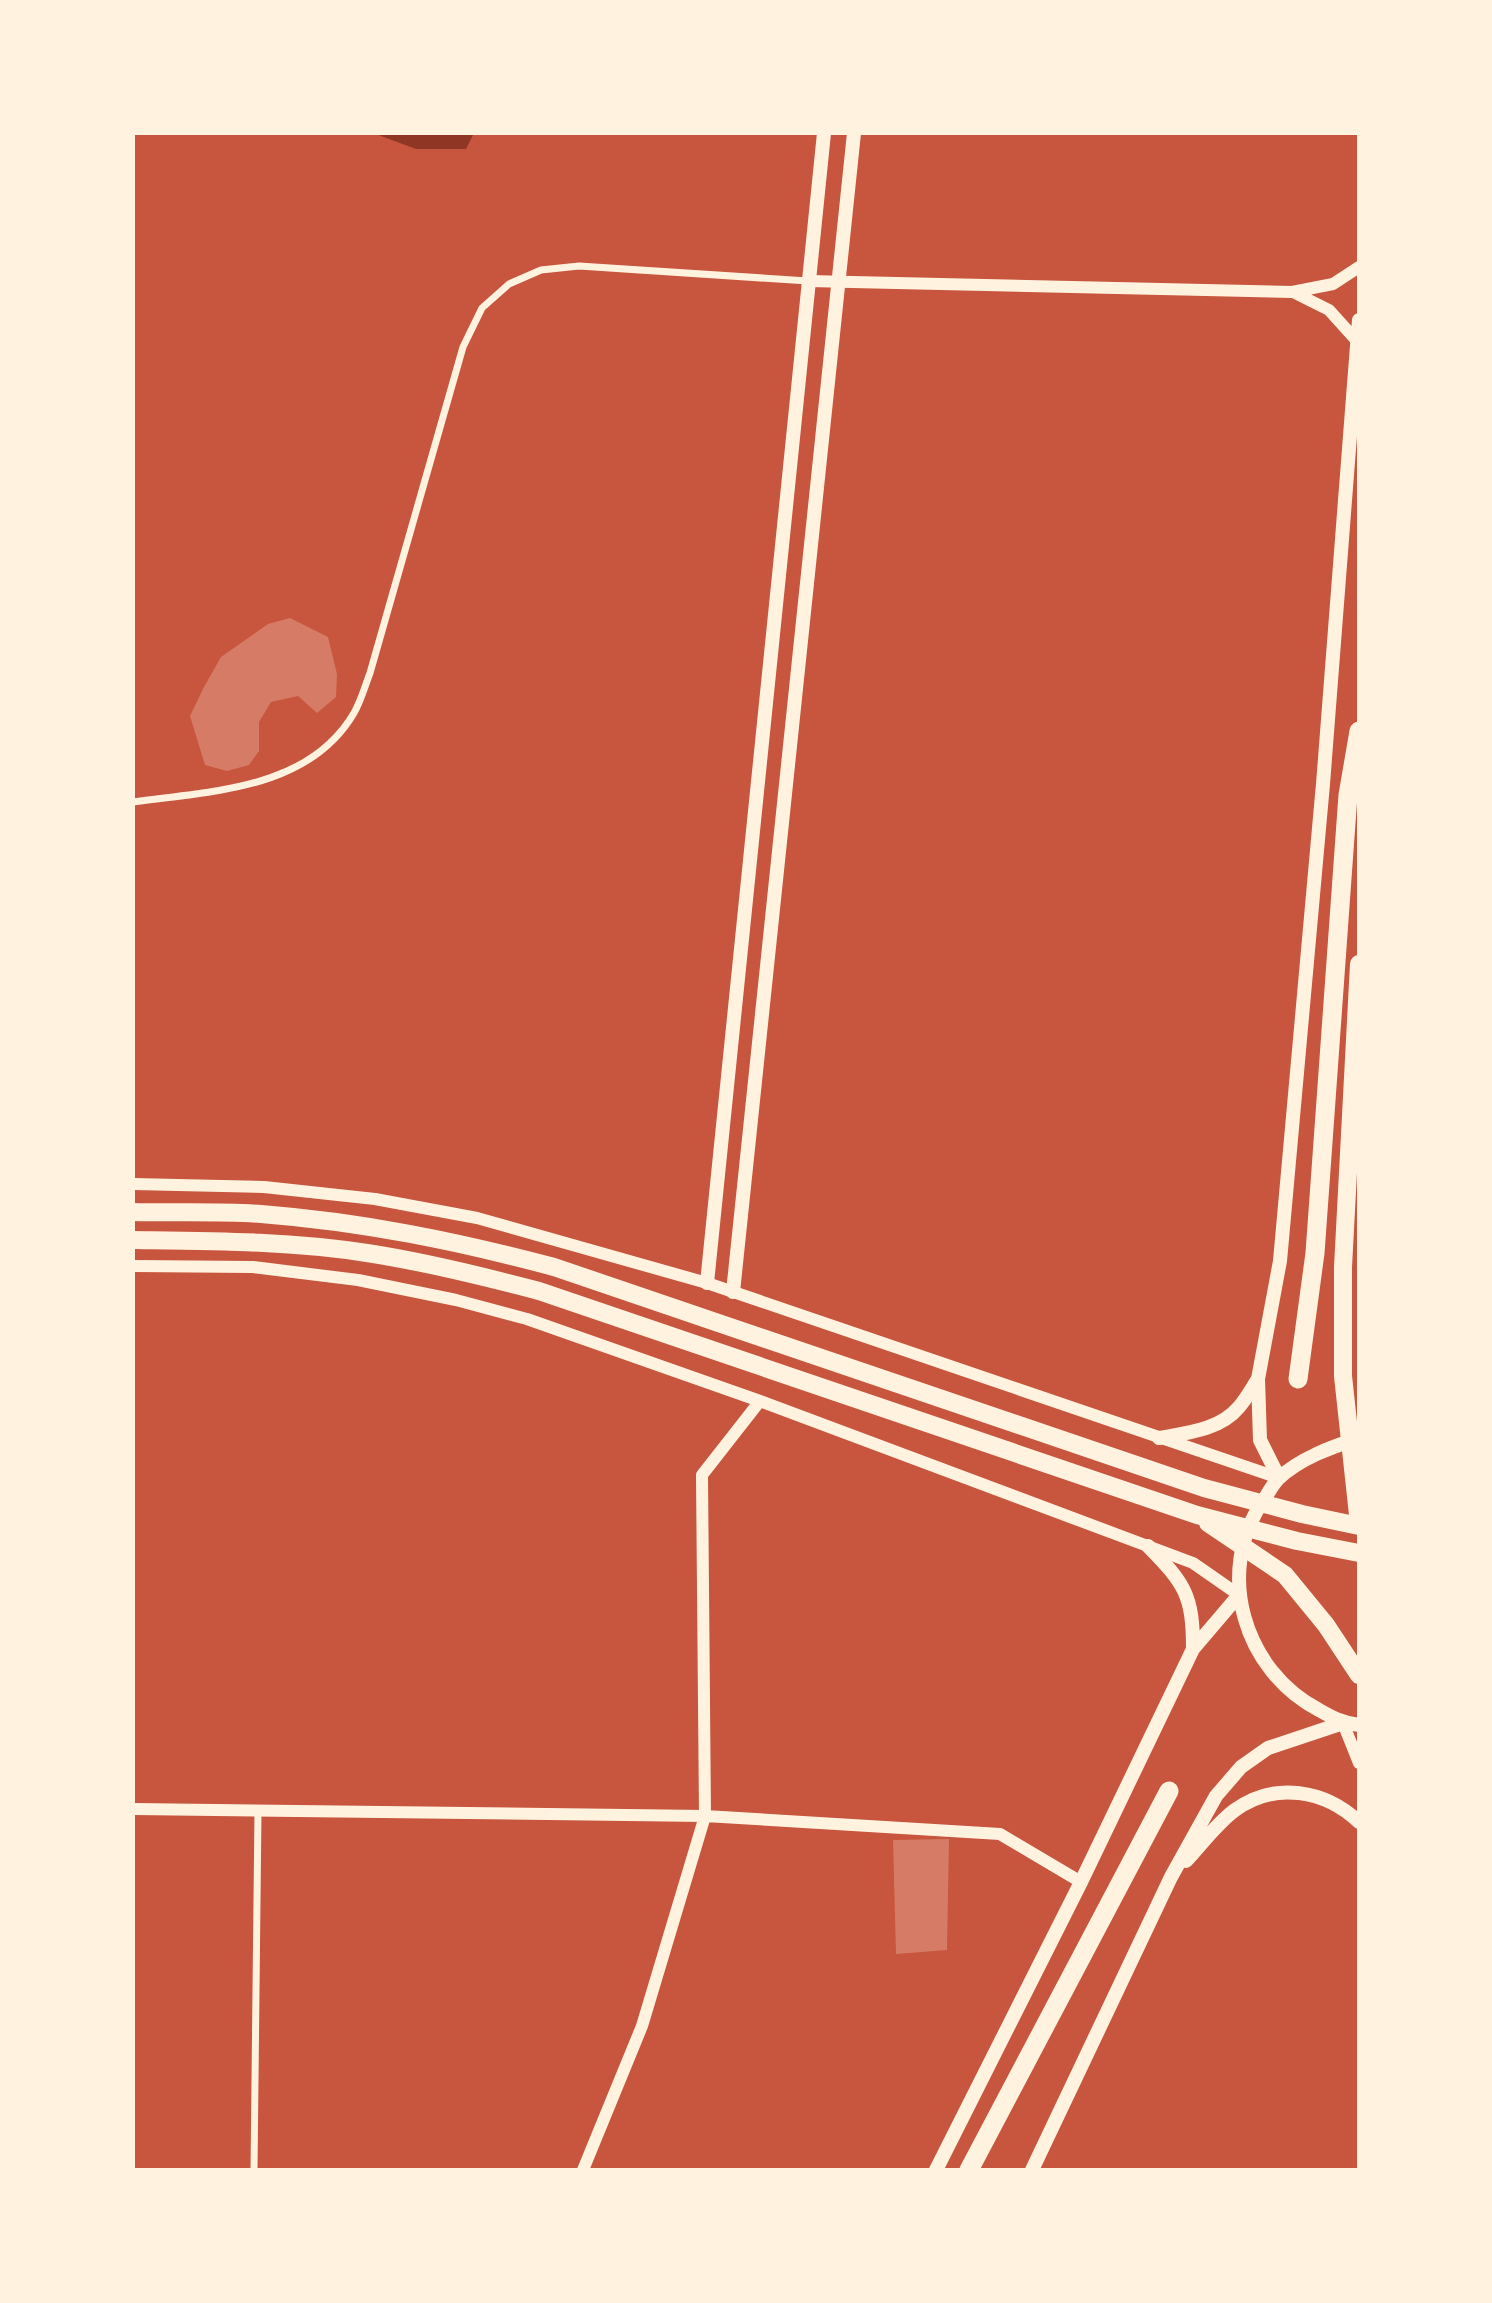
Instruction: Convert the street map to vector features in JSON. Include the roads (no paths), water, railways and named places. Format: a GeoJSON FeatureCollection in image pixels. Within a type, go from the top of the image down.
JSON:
{"type":"FeatureCollection","features":[{"type":"Feature","properties":{"kind":"highway"},"geometry":{"type":"LineString","coordinates":[[1298,1379],[1315,1254],[1348,795],[1359,731]]}},
{"type":"Feature","properties":{"kind":"highway"},"geometry":{"type":"LineString","coordinates":[[969,2170],[1169,1791]]}},
{"type":"Feature","properties":{"kind":"main road"},"geometry":{"type":"LineString","coordinates":[[707,1283],[824,133]]}},
{"type":"Feature","properties":{"kind":"main road"},"geometry":{"type":"LineString","coordinates":[[733,1292],[854,133]]}},
{"type":"Feature","properties":{"kind":"main road"},"geometry":{"type":"LineString","coordinates":[[1279,1478],[1260,1440],[1258,1379],[1280,1261],[1323,784],[1359,320]]}},
{"type":"Feature","properties":{"kind":"main road"},"geometry":{"type":"LineString","coordinates":[[133,1212],[259,1214],[373,1226],[471,1245],[554,1267],[1204,1488],[1302,1514],[1359,1525],[1343,1376],[1343,1267],[1359,964]]}},
{"type":"Feature","properties":{"kind":"main road"},"geometry":{"type":"LineString","coordinates":[[133,1240],[285,1245],[366,1252],[462,1270],[552,1295],[1197,1515],[1297,1541],[1359,1553]]}},
{"type":"Feature","properties":{"kind":"main road"},"geometry":{"type":"LineString","coordinates":[[1158,1438],[1221,1423],[1238,1408],[1258,1379]]}},
{"type":"Feature","properties":{"kind":"main road"},"geometry":{"type":"LineString","coordinates":[[1359,1438],[1320,1451],[1279,1478],[1250,1520],[1240,1553],[1239,1595],[1250,1637],[1272,1673],[1303,1702],[1343,1723],[1359,1725]]}},
{"type":"Feature","properties":{"kind":"main road"},"geometry":{"type":"LineString","coordinates":[[1197,1515],[1285,1575],[1326,1625],[1359,1675]]}},
{"type":"Feature","properties":{"kind":"main road"},"geometry":{"type":"LineString","coordinates":[[1148,1546],[1175,1574],[1188,1595],[1193,1619],[1193,1649]]}},
{"type":"Feature","properties":{"kind":"main road"},"geometry":{"type":"LineString","coordinates":[[936,2170],[1081,1882],[1193,1649],[1239,1595]]}},
{"type":"Feature","properties":{"kind":"main road"},"geometry":{"type":"LineString","coordinates":[[1032,2170],[1171,1877],[1216,1797],[1241,1767],[1268,1748],[1343,1723]]}},
{"type":"Feature","properties":{"kind":"main road"},"geometry":{"type":"LineString","coordinates":[[1171,1877],[1234,1810],[1254,1799],[1280,1792],[1304,1792],[1330,1801],[1359,1822]]}},
{"type":"Feature","properties":{"kind":"street"},"geometry":{"type":"LineString","coordinates":[[133,802],[248,786],[291,770],[326,747],[354,713],[370,673],[463,348],[482,308],[509,284],[541,270],[579,266],[839,283],[1292,292],[1333,284],[1359,267]]}},
{"type":"Feature","properties":{"kind":"street"},"geometry":{"type":"LineString","coordinates":[[1292,292],[1329,310],[1357,341]]}},
{"type":"Feature","properties":{"kind":"street"},"geometry":{"type":"LineString","coordinates":[[133,1184],[264,1187],[375,1199],[477,1218],[707,1283],[1279,1478]]}},
{"type":"Feature","properties":{"kind":"street"},"geometry":{"type":"LineString","coordinates":[[133,1266],[253,1267],[358,1280],[456,1300],[527,1319],[760,1401],[1192,1563],[1239,1595]]}},
{"type":"Feature","properties":{"kind":"street"},"geometry":{"type":"LineString","coordinates":[[583,2170],[642,2026],[705,1816],[702,1475],[760,1401]]}},
{"type":"Feature","properties":{"kind":"street"},"geometry":{"type":"LineString","coordinates":[[1343,1723],[1359,1763]]}},
{"type":"Feature","properties":{"kind":"street"},"geometry":{"type":"LineString","coordinates":[[133,1809],[705,1816],[1000,1834],[1081,1882]]}},
{"type":"Feature","properties":{"kind":"street"},"geometry":{"type":"LineString","coordinates":[[254,2170],[258,1811]]}}]}
